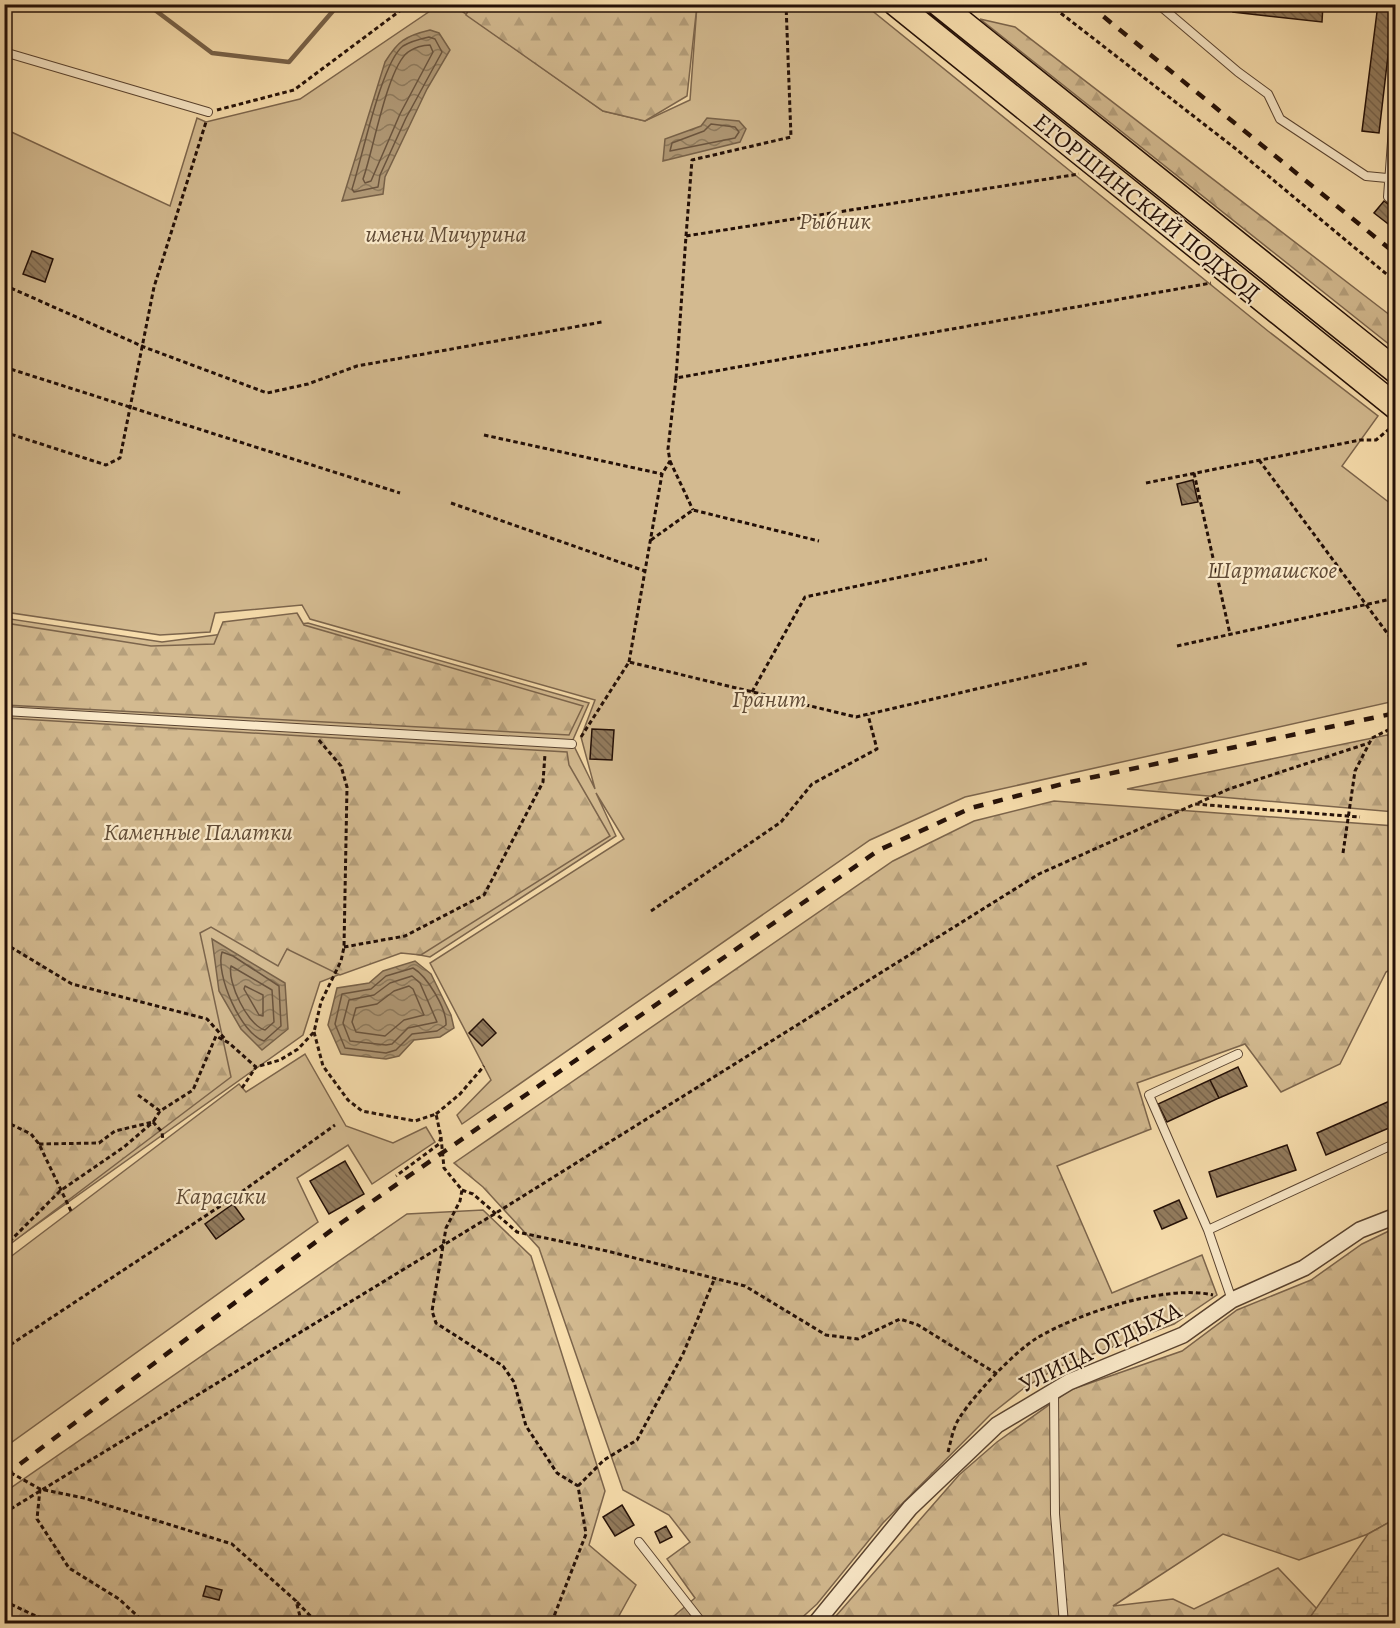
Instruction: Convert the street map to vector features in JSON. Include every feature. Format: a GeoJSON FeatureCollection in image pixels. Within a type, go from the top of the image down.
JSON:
{"type":"FeatureCollection","features":[{"type":"Feature","properties":{"kind":"main road","name":"ЕГОРШИНСКИЙ ПОДХОД"},"geometry":{"type":"LineString","coordinates":[[939,4],[1395,371]]}},
{"type":"Feature","properties":{"kind":"main road","name":"ЕГОРШИНСКИЙ ПОДХОД"},"geometry":{"type":"LineString","coordinates":[[902,5],[1088,161],[1395,406]]}},
{"type":"Feature","properties":{"kind":"street","name":"УЛИЦА ОТДЫХА"},"geometry":{"type":"LineString","coordinates":[[815,1623],[886,1534],[940,1478],[997,1425],[1069,1382],[1183,1335],[1232,1300],[1304,1268],[1360,1230],[1395,1216]]}},
{"type":"Feature","properties":{"kind":"lane"},"geometry":{"type":"LineString","coordinates":[[1158,4],[1238,72],[1268,93],[1280,119],[1366,176],[1387,178]]}},
{"type":"Feature","properties":{"kind":"lane"},"geometry":{"type":"LineString","coordinates":[[4,52],[208,112]]}},
{"type":"Feature","properties":{"kind":"lane"},"geometry":{"type":"LineString","coordinates":[[1395,86],[1387,178],[1388,196],[1395,203]]}},
{"type":"Feature","properties":{"kind":"lane"},"geometry":{"type":"LineString","coordinates":[[4,711],[572,744]]}},
{"type":"Feature","properties":{"kind":"lane"},"geometry":{"type":"LineString","coordinates":[[1232,1300],[1208,1230],[1149,1095],[1238,1054]]}},
{"type":"Feature","properties":{"kind":"lane"},"geometry":{"type":"LineString","coordinates":[[1208,1230],[1394,1144]]}},
{"type":"Feature","properties":{"kind":"lane"},"geometry":{"type":"LineString","coordinates":[[1054,1393],[1055,1514],[1064,1623]]}},
{"type":"Feature","properties":{"kind":"lane"},"geometry":{"type":"LineString","coordinates":[[639,1542],[703,1623]]}},
{"type":"Feature","properties":{"kind":"path"},"geometry":{"type":"LineString","coordinates":[[4,432],[106,465],[120,458],[144,347],[153,287],[208,112],[294,90],[409,4]]}},
{"type":"Feature","properties":{"kind":"path"},"geometry":{"type":"LineString","coordinates":[[693,510],[670,461],[668,449],[676,378],[692,160],[791,137],[786,4]]}},
{"type":"Feature","properties":{"kind":"path"},"geometry":{"type":"LineString","coordinates":[[1049,4],[1236,149],[1395,282]]}},
{"type":"Feature","properties":{"kind":"path"},"geometry":{"type":"LineString","coordinates":[[686,236],[1078,175],[1088,161]]}},
{"type":"Feature","properties":{"kind":"path"},"geometry":{"type":"LineString","coordinates":[[676,378],[1212,283],[1222,268]]}},
{"type":"Feature","properties":{"kind":"path"},"geometry":{"type":"LineString","coordinates":[[4,285],[144,347],[267,393],[308,384],[357,366],[602,322]]}},
{"type":"Feature","properties":{"kind":"path"},"geometry":{"type":"LineString","coordinates":[[4,367],[400,493]]}},
{"type":"Feature","properties":{"kind":"path"},"geometry":{"type":"LineString","coordinates":[[1146,483],[1360,440],[1376,440],[1395,424]]}},
{"type":"Feature","properties":{"kind":"path"},"geometry":{"type":"LineString","coordinates":[[484,435],[662,474]]}},
{"type":"Feature","properties":{"kind":"path"},"geometry":{"type":"LineString","coordinates":[[1259,460],[1395,645]]}},
{"type":"Feature","properties":{"kind":"path"},"geometry":{"type":"LineString","coordinates":[[572,744],[580,737],[629,662],[662,474],[670,461]]}},
{"type":"Feature","properties":{"kind":"path"},"geometry":{"type":"LineString","coordinates":[[1194,473],[1230,634]]}},
{"type":"Feature","properties":{"kind":"path"},"geometry":{"type":"LineString","coordinates":[[451,503],[645,571]]}},
{"type":"Feature","properties":{"kind":"path"},"geometry":{"type":"LineString","coordinates":[[651,540],[693,510],[819,541]]}},
{"type":"Feature","properties":{"kind":"path"},"geometry":{"type":"LineString","coordinates":[[752,692],[805,597],[987,559]]}},
{"type":"Feature","properties":{"kind":"path"},"geometry":{"type":"LineString","coordinates":[[1177,646],[1395,598]]}},
{"type":"Feature","properties":{"kind":"path"},"geometry":{"type":"LineString","coordinates":[[629,662],[856,717],[1088,663]]}},
{"type":"Feature","properties":{"kind":"path"},"geometry":{"type":"LineString","coordinates":[[651,911],[781,822],[812,784],[878,749],[868,715]]}},
{"type":"Feature","properties":{"kind":"path"},"geometry":{"type":"LineString","coordinates":[[1343,853],[1355,771],[1372,738],[1395,726]]}},
{"type":"Feature","properties":{"kind":"path"},"geometry":{"type":"LineString","coordinates":[[308,728],[341,766],[347,787],[344,947],[331,985],[321,1002],[314,1032],[323,1066],[348,1100],[362,1111],[415,1121],[436,1114],[460,1094],[484,1066]]}},
{"type":"Feature","properties":{"kind":"path"},"geometry":{"type":"LineString","coordinates":[[344,947],[405,936],[484,895],[543,782],[546,742]]}},
{"type":"Feature","properties":{"kind":"path"},"geometry":{"type":"LineString","coordinates":[[4,1513],[496,1213],[1038,874],[1229,789],[1369,743]]}},
{"type":"Feature","properties":{"kind":"path"},"geometry":{"type":"LineString","coordinates":[[1195,804],[1360,817]]}},
{"type":"Feature","properties":{"kind":"path"},"geometry":{"type":"LineString","coordinates":[[4,943],[72,984],[207,1019],[256,1067]]}},
{"type":"Feature","properties":{"kind":"path"},"geometry":{"type":"LineString","coordinates":[[242,1088],[256,1067],[280,1060],[298,1049],[314,1032]]}},
{"type":"Feature","properties":{"kind":"path"},"geometry":{"type":"LineString","coordinates":[[4,1247],[60,1191],[124,1147],[153,1122],[160,1111],[193,1090],[216,1036],[230,1043]]}},
{"type":"Feature","properties":{"kind":"path"},"geometry":{"type":"LineString","coordinates":[[138,1095],[160,1111]]}},
{"type":"Feature","properties":{"kind":"path"},"geometry":{"type":"LineString","coordinates":[[436,1114],[444,1168],[462,1190],[473,1194],[517,1232],[607,1251],[714,1280],[745,1286],[826,1335],[858,1339],[900,1319],[918,1325],[997,1374]]}},
{"type":"Feature","properties":{"kind":"path"},"geometry":{"type":"LineString","coordinates":[[4,1121],[31,1134],[39,1144],[71,1211]]}},
{"type":"Feature","properties":{"kind":"path"},"geometry":{"type":"LineString","coordinates":[[153,1122],[162,1132],[163,1141]]}},
{"type":"Feature","properties":{"kind":"path"},"geometry":{"type":"LineString","coordinates":[[39,1144],[99,1143],[115,1131],[153,1122]]}},
{"type":"Feature","properties":{"kind":"path"},"geometry":{"type":"LineString","coordinates":[[4,1349],[240,1193],[335,1125]]}},
{"type":"Feature","properties":{"kind":"path"},"geometry":{"type":"LineString","coordinates":[[396,1176],[439,1144],[441,1137]]}},
{"type":"Feature","properties":{"kind":"path"},"geometry":{"type":"LineString","coordinates":[[462,1190],[460,1201],[446,1228],[432,1311],[436,1323],[503,1366],[514,1382],[526,1426],[557,1473],[578,1486],[586,1534],[551,1623]]}},
{"type":"Feature","properties":{"kind":"path"},"geometry":{"type":"LineString","coordinates":[[578,1486],[604,1460],[637,1440],[682,1354],[714,1280]]}},
{"type":"Feature","properties":{"kind":"path"},"geometry":{"type":"LineString","coordinates":[[940,1478],[958,1419],[997,1374],[1036,1339],[1092,1314],[1151,1294],[1197,1292],[1232,1300]]}},
{"type":"Feature","properties":{"kind":"path"},"geometry":{"type":"LineString","coordinates":[[4,1469],[40,1489],[84,1498],[232,1544],[318,1623]]}},
{"type":"Feature","properties":{"kind":"path"},"geometry":{"type":"LineString","coordinates":[[40,1489],[38,1519],[69,1568],[118,1599],[146,1623]]}},
{"type":"Feature","properties":{"kind":"path"},"geometry":{"type":"LineString","coordinates":[[4,1601],[38,1617],[75,1623]]}},
{"type":"Feature","properties":{"kind":"path"},"geometry":{"type":"LineString","coordinates":[[296,1601],[302,1623]]}},
{"type":"Feature","properties":{"kind":"green space"},"geometry":{"type":"Polygon","coordinates":[[[628,4],[633,7],[697,5],[687,96],[645,121],[603,111],[466,15],[471,5],[628,4]]]}},
{"type":"Feature","properties":{"kind":"green space"},"geometry":{"type":"Polygon","coordinates":[[[439,5],[460,10],[603,111],[645,121],[690,100],[697,5],[865,5],[1268,331],[1378,416],[1342,466],[1395,507],[1395,701],[965,797],[870,840],[462,1124],[457,1115],[491,1080],[430,963],[624,839],[596,793],[616,836],[430,957],[399,951],[320,982],[303,1035],[5,1247],[4,618],[162,642],[308,623],[589,703],[572,742],[595,789],[581,737],[595,700],[310,619],[302,605],[215,613],[210,632],[160,635],[5,612],[5,129],[170,206],[197,118],[206,122],[300,99],[439,5]]]}},
{"type":"Feature","properties":{"kind":"green space"},"geometry":{"type":"Polygon","coordinates":[[[980,19],[1015,27],[1395,319],[1395,349],[980,19]]]}},
{"type":"Feature","properties":{"kind":"green space"},"geometry":{"type":"Polygon","coordinates":[[[297,613],[304,625],[583,706],[569,735],[5,705],[5,623],[151,646],[214,644],[223,622],[297,613]]]}},
{"type":"Feature","properties":{"kind":"green space","name":"Каменные Палатки"},"geometry":{"type":"Polygon","coordinates":[[[5,718],[567,752],[569,765],[610,836],[421,955],[401,953],[340,975],[287,949],[278,966],[211,927],[200,933],[231,1077],[5,1248],[5,718]]]}},
{"type":"Feature","properties":{"kind":"green space"},"geometry":{"type":"Polygon","coordinates":[[[1387,735],[1395,739],[1395,812],[1127,789],[1387,735]]]}},
{"type":"Feature","properties":{"kind":"green space"},"geometry":{"type":"Polygon","coordinates":[[[1054,801],[1395,826],[1395,967],[1386,972],[1340,1064],[1281,1092],[1245,1044],[1137,1083],[1151,1129],[1057,1166],[1112,1293],[1202,1255],[1217,1295],[1174,1324],[1058,1367],[1024,1388],[990,1415],[883,1523],[817,1604],[796,1623],[666,1623],[695,1598],[667,1559],[690,1542],[669,1515],[623,1490],[539,1248],[483,1187],[454,1163],[893,861],[974,821],[1054,801]]]}},
{"type":"Feature","properties":{"kind":"green space","name":"Карасики"},"geometry":{"type":"Polygon","coordinates":[[[305,1054],[346,1126],[393,1143],[426,1127],[435,1142],[372,1184],[348,1145],[297,1178],[318,1222],[5,1447],[5,1261],[239,1084],[246,1092],[305,1054]]]}},
{"type":"Feature","properties":{"kind":"green space"},"geometry":{"type":"Polygon","coordinates":[[[483,1210],[531,1256],[605,1491],[589,1545],[636,1585],[615,1623],[5,1624],[5,1492],[407,1214],[483,1210]]]}},
{"type":"Feature","properties":{"kind":"green space"},"geometry":{"type":"Polygon","coordinates":[[[1395,1228],[1395,1519],[1368,1534],[1299,1560],[1223,1534],[1113,1606],[1173,1599],[1194,1609],[1278,1568],[1318,1610],[1306,1623],[829,1624],[959,1475],[997,1442],[1070,1390],[1182,1351],[1237,1310],[1311,1280],[1362,1244],[1395,1228]]]}},
{"type":"Feature","properties":{"kind":"green space"},"geometry":{"type":"Polygon","coordinates":[[[1395,1519],[1395,1623],[1306,1623],[1368,1534],[1395,1519]]]}},
{"type":"Feature","properties":{"kind":"water"},"geometry":{"type":"Polygon","coordinates":[[[430,30],[439,33],[450,50],[427,89],[385,177],[383,194],[342,201],[385,62],[403,40],[430,30]]]}},
{"type":"Feature","properties":{"kind":"water"},"geometry":{"type":"Polygon","coordinates":[[[707,118],[739,121],[746,129],[740,142],[663,161],[665,139],[701,126],[707,118]]]}},
{"type":"Feature","properties":{"kind":"water"},"geometry":{"type":"Polygon","coordinates":[[[212,939],[285,983],[288,1029],[262,1050],[241,1029],[219,991],[212,939]]]}},
{"type":"Feature","properties":{"kind":"water"},"geometry":{"type":"Polygon","coordinates":[[[415,961],[431,974],[451,1015],[454,1028],[440,1037],[414,1040],[399,1056],[386,1059],[341,1054],[328,1025],[337,988],[369,983],[383,971],[415,961]]]}},
{"type":"Feature","properties":{"kind":"building"},"geometry":{"type":"Polygon","coordinates":[[[1234,4],[1323,4],[1322,22],[1233,12],[1234,4]]]}},
{"type":"Feature","properties":{"kind":"building"},"geometry":{"type":"Polygon","coordinates":[[[1378,4],[1394,4],[1379,133],[1362,131],[1378,4]]]}},
{"type":"Feature","properties":{"kind":"building"},"geometry":{"type":"Polygon","coordinates":[[[1384,201],[1396,210],[1396,230],[1374,213],[1384,201]]]}},
{"type":"Feature","properties":{"kind":"building"},"geometry":{"type":"Polygon","coordinates":[[[32,251],[53,259],[45,282],[23,274],[32,251]]]}},
{"type":"Feature","properties":{"kind":"building"},"geometry":{"type":"Polygon","coordinates":[[[1193,480],[1198,502],[1182,505],[1177,484],[1193,480]]]}},
{"type":"Feature","properties":{"kind":"building"},"geometry":{"type":"Polygon","coordinates":[[[592,729],[614,730],[612,760],[590,759],[592,729]]]}},
{"type":"Feature","properties":{"kind":"building"},"geometry":{"type":"Polygon","coordinates":[[[483,1019],[496,1033],[482,1046],[469,1033],[483,1019]]]}},
{"type":"Feature","properties":{"kind":"building"},"geometry":{"type":"Polygon","coordinates":[[[1238,1067],[1247,1086],[1219,1098],[1210,1080],[1238,1067]]]}},
{"type":"Feature","properties":{"kind":"building"},"geometry":{"type":"Polygon","coordinates":[[[1210,1080],[1219,1098],[1167,1122],[1158,1104],[1210,1080]]]}},
{"type":"Feature","properties":{"kind":"building"},"geometry":{"type":"Polygon","coordinates":[[[1392,1100],[1396,1109],[1396,1125],[1326,1155],[1317,1133],[1392,1100]]]}},
{"type":"Feature","properties":{"kind":"building"},"geometry":{"type":"Polygon","coordinates":[[[1287,1145],[1296,1170],[1217,1197],[1209,1172],[1287,1145]]]}},
{"type":"Feature","properties":{"kind":"building"},"geometry":{"type":"Polygon","coordinates":[[[345,1161],[364,1194],[329,1214],[310,1181],[345,1161]]]}},
{"type":"Feature","properties":{"kind":"building"},"geometry":{"type":"Polygon","coordinates":[[[1179,1200],[1187,1218],[1162,1229],[1154,1211],[1179,1200]]]}},
{"type":"Feature","properties":{"kind":"building"},"geometry":{"type":"Polygon","coordinates":[[[233,1204],[244,1219],[216,1239],[205,1224],[233,1204]]]}},
{"type":"Feature","properties":{"kind":"building"},"geometry":{"type":"Polygon","coordinates":[[[622,1505],[634,1525],[615,1536],[603,1517],[622,1505]]]}},
{"type":"Feature","properties":{"kind":"building"},"geometry":{"type":"Polygon","coordinates":[[[666,1526],[672,1537],[660,1543],[655,1532],[666,1526]]]}},
{"type":"Feature","properties":{"kind":"building"},"geometry":{"type":"Polygon","coordinates":[[[206,1586],[222,1590],[219,1600],[203,1596],[206,1586]]]}},
{"type":"Feature","properties":{"kind":"waterway"},"geometry":{"type":"LineString","coordinates":[[147,4],[212,53],[289,62],[339,4]]}},
{"type":"Feature","properties":{"kind":"railway"},"geometry":{"type":"LineString","coordinates":[[1088,4],[1396,254]]}},
{"type":"Feature","properties":{"kind":"railway"},"geometry":{"type":"LineString","coordinates":[[4,1476],[341,1223],[879,850],[971,808],[1070,782],[1396,713]]}},
{"type":"Feature","properties":{"kind":"park label","name":"Рыбник"},"geometry":{"type":"Point","coordinates":[835,221]}},
{"type":"Feature","properties":{"kind":"park label","name":"имени Мичурина"},"geometry":{"type":"Point","coordinates":[446,234]}},
{"type":"Feature","properties":{"kind":"park label","name":"Шарташское"},"geometry":{"type":"Point","coordinates":[1272,570]}},
{"type":"Feature","properties":{"kind":"park label","name":"Гранит"},"geometry":{"type":"Point","coordinates":[769,699]}}]}
